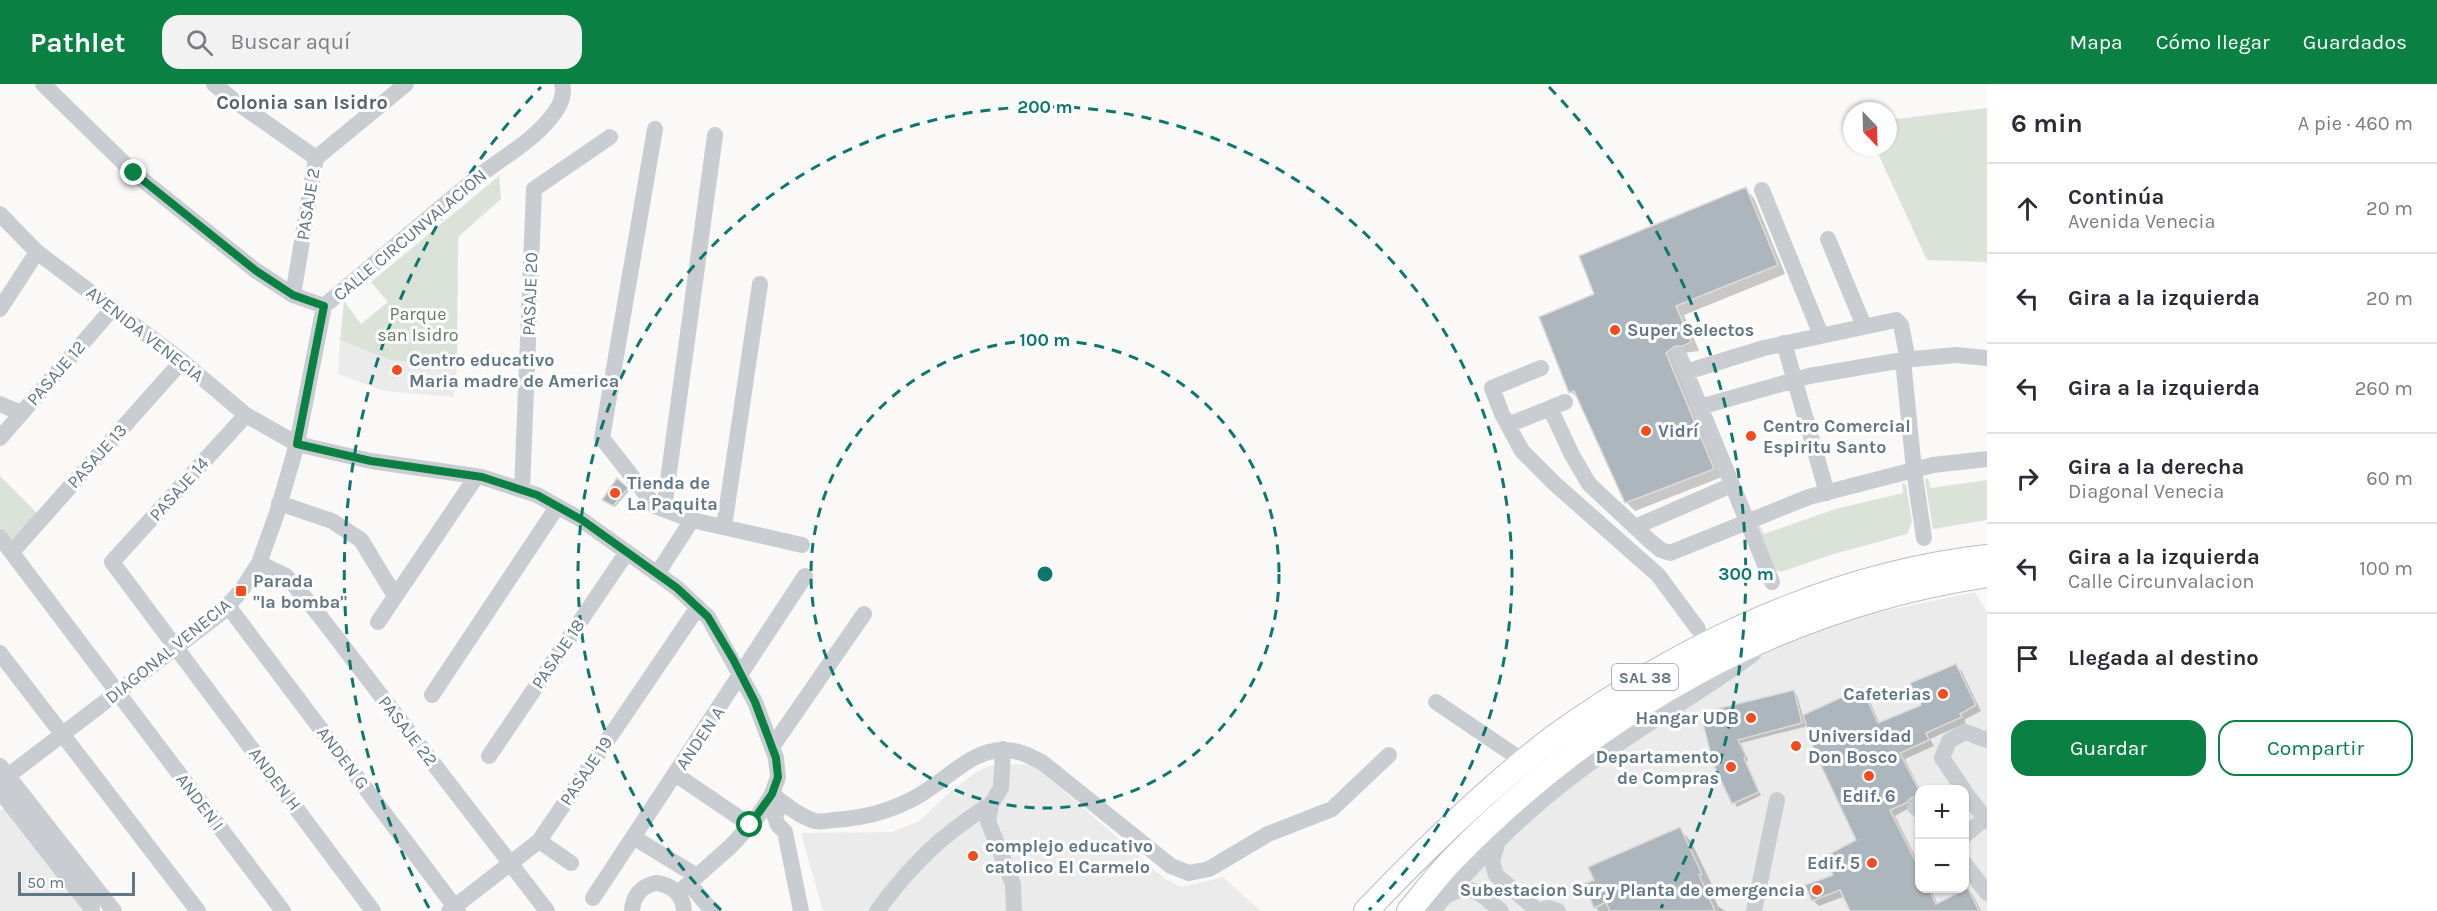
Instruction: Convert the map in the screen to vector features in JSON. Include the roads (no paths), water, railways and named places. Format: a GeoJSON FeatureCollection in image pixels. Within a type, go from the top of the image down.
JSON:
{"type":"FeatureCollection","features":[{"type":"Feature","properties":{"kind":"highway","name":"SAL 38"},"geometry":{"type":"LineString","coordinates":[[1366,911],[1462,813],[1547,742],[1626,688],[1727,635],[1802,603],[1910,570],[1987,557]]}},
{"type":"Feature","properties":{"kind":"highway","name":"SAL 38"},"geometry":{"type":"LineString","coordinates":[[1409,911],[1455,857],[1547,772],[1587,741],[1694,672],[1788,629],[1904,591],[1987,575]]}},
{"type":"Feature","properties":{"kind":"street","name":"CALLE CIRCUNVALACION"},"geometry":{"type":"LineString","coordinates":[[43,84],[134,173],[255,270],[293,295],[324,306],[484,172],[536,134],[560,104],[564,90],[562,84]]}},
{"type":"Feature","properties":{"kind":"street"},"geometry":{"type":"LineString","coordinates":[[214,84],[316,158]]}},
{"type":"Feature","properties":{"kind":"street","name":"PASAJE 2"},"geometry":{"type":"LineString","coordinates":[[293,295],[316,158],[406,84]]}},
{"type":"Feature","properties":{"kind":"street"},"geometry":{"type":"LineString","coordinates":[[655,129],[602,438],[655,506],[692,520],[802,545]]}},
{"type":"Feature","properties":{"kind":"street"},"geometry":{"type":"LineString","coordinates":[[664,509],[715,135]]}},
{"type":"Feature","properties":{"kind":"street","name":"PASAJE 20"},"geometry":{"type":"LineString","coordinates":[[522,490],[534,189],[610,137]]}},
{"type":"Feature","properties":{"kind":"street"},"geometry":{"type":"LineString","coordinates":[[1762,190],[1821,335]]}},
{"type":"Feature","properties":{"kind":"street","name":"AVENIDA VENECIA"},"geometry":{"type":"LineString","coordinates":[[0,214],[37,252],[182,361],[246,415],[297,444],[371,461],[476,477],[537,495],[582,520],[698,607],[708,617],[742,676],[755,702],[776,758],[778,777],[775,817],[784,832],[801,911]]}},
{"type":"Feature","properties":{"kind":"street"},"geometry":{"type":"LineString","coordinates":[[1828,239],[1864,326]]}},
{"type":"Feature","properties":{"kind":"street"},"geometry":{"type":"LineString","coordinates":[[0,309],[37,252]]}},
{"type":"Feature","properties":{"kind":"street"},"geometry":{"type":"LineString","coordinates":[[724,527],[760,284]]}},
{"type":"Feature","properties":{"kind":"street","name":"DIAGONAL VENECIA"},"geometry":{"type":"LineString","coordinates":[[2,779],[228,606],[259,563],[297,444],[324,306]]}},
{"type":"Feature","properties":{"kind":"street","name":"PASAJE 12"},"geometry":{"type":"LineString","coordinates":[[0,438],[113,308]]}},
{"type":"Feature","properties":{"kind":"street"},"geometry":{"type":"LineString","coordinates":[[1686,372],[1784,343],[1896,320],[1901,325],[1906,360],[1914,470],[1924,538]]}},
{"type":"Feature","properties":{"kind":"street"},"geometry":{"type":"LineString","coordinates":[[1784,343],[1827,493]]}},
{"type":"Feature","properties":{"kind":"street"},"geometry":{"type":"LineString","coordinates":[[1679,355],[1772,582]]}},
{"type":"Feature","properties":{"kind":"street"},"geometry":{"type":"LineString","coordinates":[[1700,407],[1794,380],[1906,360],[1956,355],[1987,358]]}},
{"type":"Feature","properties":{"kind":"street","name":"PASAJE 13"},"geometry":{"type":"LineString","coordinates":[[12,552],[182,361]]}},
{"type":"Feature","properties":{"kind":"street"},"geometry":{"type":"LineString","coordinates":[[1541,368],[1492,388],[1522,451],[1555,484],[1658,575],[1698,629]]}},
{"type":"Feature","properties":{"kind":"street"},"geometry":{"type":"LineString","coordinates":[[0,404],[21,414]]}},
{"type":"Feature","properties":{"kind":"street"},"geometry":{"type":"LineString","coordinates":[[1508,425],[1557,405],[1572,455],[1589,484],[1660,550],[1670,553],[1809,497],[1933,465],[1987,459]]}},
{"type":"Feature","properties":{"kind":"street","name":"PASAJE 14"},"geometry":{"type":"LineString","coordinates":[[112,562],[246,415]]}},
{"type":"Feature","properties":{"kind":"street"},"geometry":{"type":"LineString","coordinates":[[378,622],[476,477]]}},
{"type":"Feature","properties":{"kind":"street"},"geometry":{"type":"LineString","coordinates":[[1635,527],[1732,485]]}},
{"type":"Feature","properties":{"kind":"street"},"geometry":{"type":"LineString","coordinates":[[279,503],[332,521],[361,540],[395,596]]}},
{"type":"Feature","properties":{"kind":"street"},"geometry":{"type":"LineString","coordinates":[[432,695],[557,507]]}},
{"type":"Feature","properties":{"kind":"street"},"geometry":{"type":"LineString","coordinates":[[657,574],[692,520]]}},
{"type":"Feature","properties":{"kind":"street","name":"ANDEN I"},"geometry":{"type":"LineString","coordinates":[[0,537],[283,911]]}},
{"type":"Feature","properties":{"kind":"street","name":"PASAJE 18"},"geometry":{"type":"LineString","coordinates":[[489,756],[627,552]]}},
{"type":"Feature","properties":{"kind":"street","name":"ANDEN H"},"geometry":{"type":"LineString","coordinates":[[112,562],[373,911]]}},
{"type":"Feature","properties":{"kind":"street","name":"PASAJE 22"},"geometry":{"type":"LineString","coordinates":[[259,563],[286,576],[312,606],[547,911]]}},
{"type":"Feature","properties":{"kind":"street","name":"ANDEN A"},"geometry":{"type":"LineString","coordinates":[[592,898],[742,676],[805,576]]}},
{"type":"Feature","properties":{"kind":"street","name":"ANDEN G"},"geometry":{"type":"LineString","coordinates":[[228,606],[454,909]]}},
{"type":"Feature","properties":{"kind":"street","name":"PASAJE 19"},"geometry":{"type":"LineString","coordinates":[[454,909],[539,841],[698,607]]}},
{"type":"Feature","properties":{"kind":"street"},"geometry":{"type":"LineString","coordinates":[[772,747],[864,615]]}},
{"type":"Feature","properties":{"kind":"street"},"geometry":{"type":"LineString","coordinates":[[1432,911],[1533,808],[1573,775],[1643,726],[1732,670],[1788,629]]}},
{"type":"Feature","properties":{"kind":"street"},"geometry":{"type":"LineString","coordinates":[[0,653],[198,911]]}},
{"type":"Feature","properties":{"kind":"street"},"geometry":{"type":"LineString","coordinates":[[1436,702],[1524,761]]}},
{"type":"Feature","properties":{"kind":"street"},"geometry":{"type":"LineString","coordinates":[[1961,785],[1942,758],[1949,741],[1965,732],[1987,740]]}},
{"type":"Feature","properties":{"kind":"street"},"geometry":{"type":"LineString","coordinates":[[1003,749],[1001,788],[991,804],[988,820],[1013,884],[1014,911]]}},
{"type":"Feature","properties":{"kind":"street"},"geometry":{"type":"LineString","coordinates":[[684,911],[683,904],[688,884],[731,846],[777,798],[816,821],[871,816],[899,807],[930,789],[976,756],[1003,749],[1024,753],[1043,763],[1171,866],[1189,873],[1209,869],[1268,834],[1332,808],[1389,755]]}},
{"type":"Feature","properties":{"kind":"street"},"geometry":{"type":"LineString","coordinates":[[675,774],[750,825]]}},
{"type":"Feature","properties":{"kind":"street"},"geometry":{"type":"LineString","coordinates":[[2,779],[92,909]]}},
{"type":"Feature","properties":{"kind":"street"},"geometry":{"type":"LineString","coordinates":[[2,779],[114,911]]}},
{"type":"Feature","properties":{"kind":"street"},"geometry":{"type":"LineString","coordinates":[[1969,797],[1985,820],[1969,833]]}},
{"type":"Feature","properties":{"kind":"street"},"geometry":{"type":"LineString","coordinates":[[1754,911],[1777,800]]}},
{"type":"Feature","properties":{"kind":"street"},"geometry":{"type":"LineString","coordinates":[[877,911],[904,875],[929,849],[956,826],[991,804]]}},
{"type":"Feature","properties":{"kind":"street"},"geometry":{"type":"LineString","coordinates":[[633,837],[688,884],[712,911]]}},
{"type":"Feature","properties":{"kind":"street"},"geometry":{"type":"LineString","coordinates":[[539,841],[571,863]]}},
{"type":"Feature","properties":{"kind":"street"},"geometry":{"type":"LineString","coordinates":[[1497,843],[1492,861],[1496,875],[1537,911],[1548,908],[1558,911]]}},
{"type":"Feature","properties":{"kind":"street"},"geometry":{"type":"LineString","coordinates":[[1969,868],[1987,893]]}},
{"type":"Feature","properties":{"kind":"street"},"geometry":{"type":"LineString","coordinates":[[632,911],[635,897],[649,885],[688,884]]}},
{"type":"Feature","properties":{"kind":"street"},"geometry":{"type":"LineString","coordinates":[[1446,895],[1456,890],[1477,891],[1501,911]]}},
{"type":"Feature","properties":{"kind":"place","name":"Super Selectos"},"geometry":{"type":"Point","coordinates":[1615,330]}},
{"type":"Feature","properties":{"kind":"place","name":"Centro educativo Maria madre de America"},"geometry":{"type":"Point","coordinates":[397,370]}},
{"type":"Feature","properties":{"kind":"place","name":"Vidrí"},"geometry":{"type":"Point","coordinates":[1646,431]}},
{"type":"Feature","properties":{"kind":"place","name":"Centro Comercial Espiritu Santo"},"geometry":{"type":"Point","coordinates":[1751,436]}},
{"type":"Feature","properties":{"kind":"place","name":"Tienda de La Paquita"},"geometry":{"type":"Point","coordinates":[615,493]}},
{"type":"Feature","properties":{"kind":"place","name":"Parada \"la bomba\""},"geometry":{"type":"Point","coordinates":[241,591]}},
{"type":"Feature","properties":{"kind":"place","name":"Cafeterias"},"geometry":{"type":"Point","coordinates":[1943,694]}},
{"type":"Feature","properties":{"kind":"place","name":"Hangar UDB"},"geometry":{"type":"Point","coordinates":[1751,718]}},
{"type":"Feature","properties":{"kind":"place","name":"Universidad Don Bosco"},"geometry":{"type":"Point","coordinates":[1796,746]}},
{"type":"Feature","properties":{"kind":"place","name":"Departamento de Compras"},"geometry":{"type":"Point","coordinates":[1731,767]}},
{"type":"Feature","properties":{"kind":"place","name":"Edif. 6"},"geometry":{"type":"Point","coordinates":[1869,776]}},
{"type":"Feature","properties":{"kind":"place","name":"complejo educativo catolico El Carmelo"},"geometry":{"type":"Point","coordinates":[973,856]}},
{"type":"Feature","properties":{"kind":"place","name":"Edif. 5"},"geometry":{"type":"Point","coordinates":[1872,863]}},
{"type":"Feature","properties":{"kind":"place","name":"Subestacion Sur y Planta de emergencia"},"geometry":{"type":"Point","coordinates":[1817,890]}},
{"type":"Feature","properties":{"kind":"district","name":"Colonia san Isidro"},"geometry":{"type":"Point","coordinates":[302,102]}},
{"type":"Feature","properties":{"kind":"park label","name":"Parque san Isidro"},"geometry":{"type":"Point","coordinates":[418,324]}}]}
